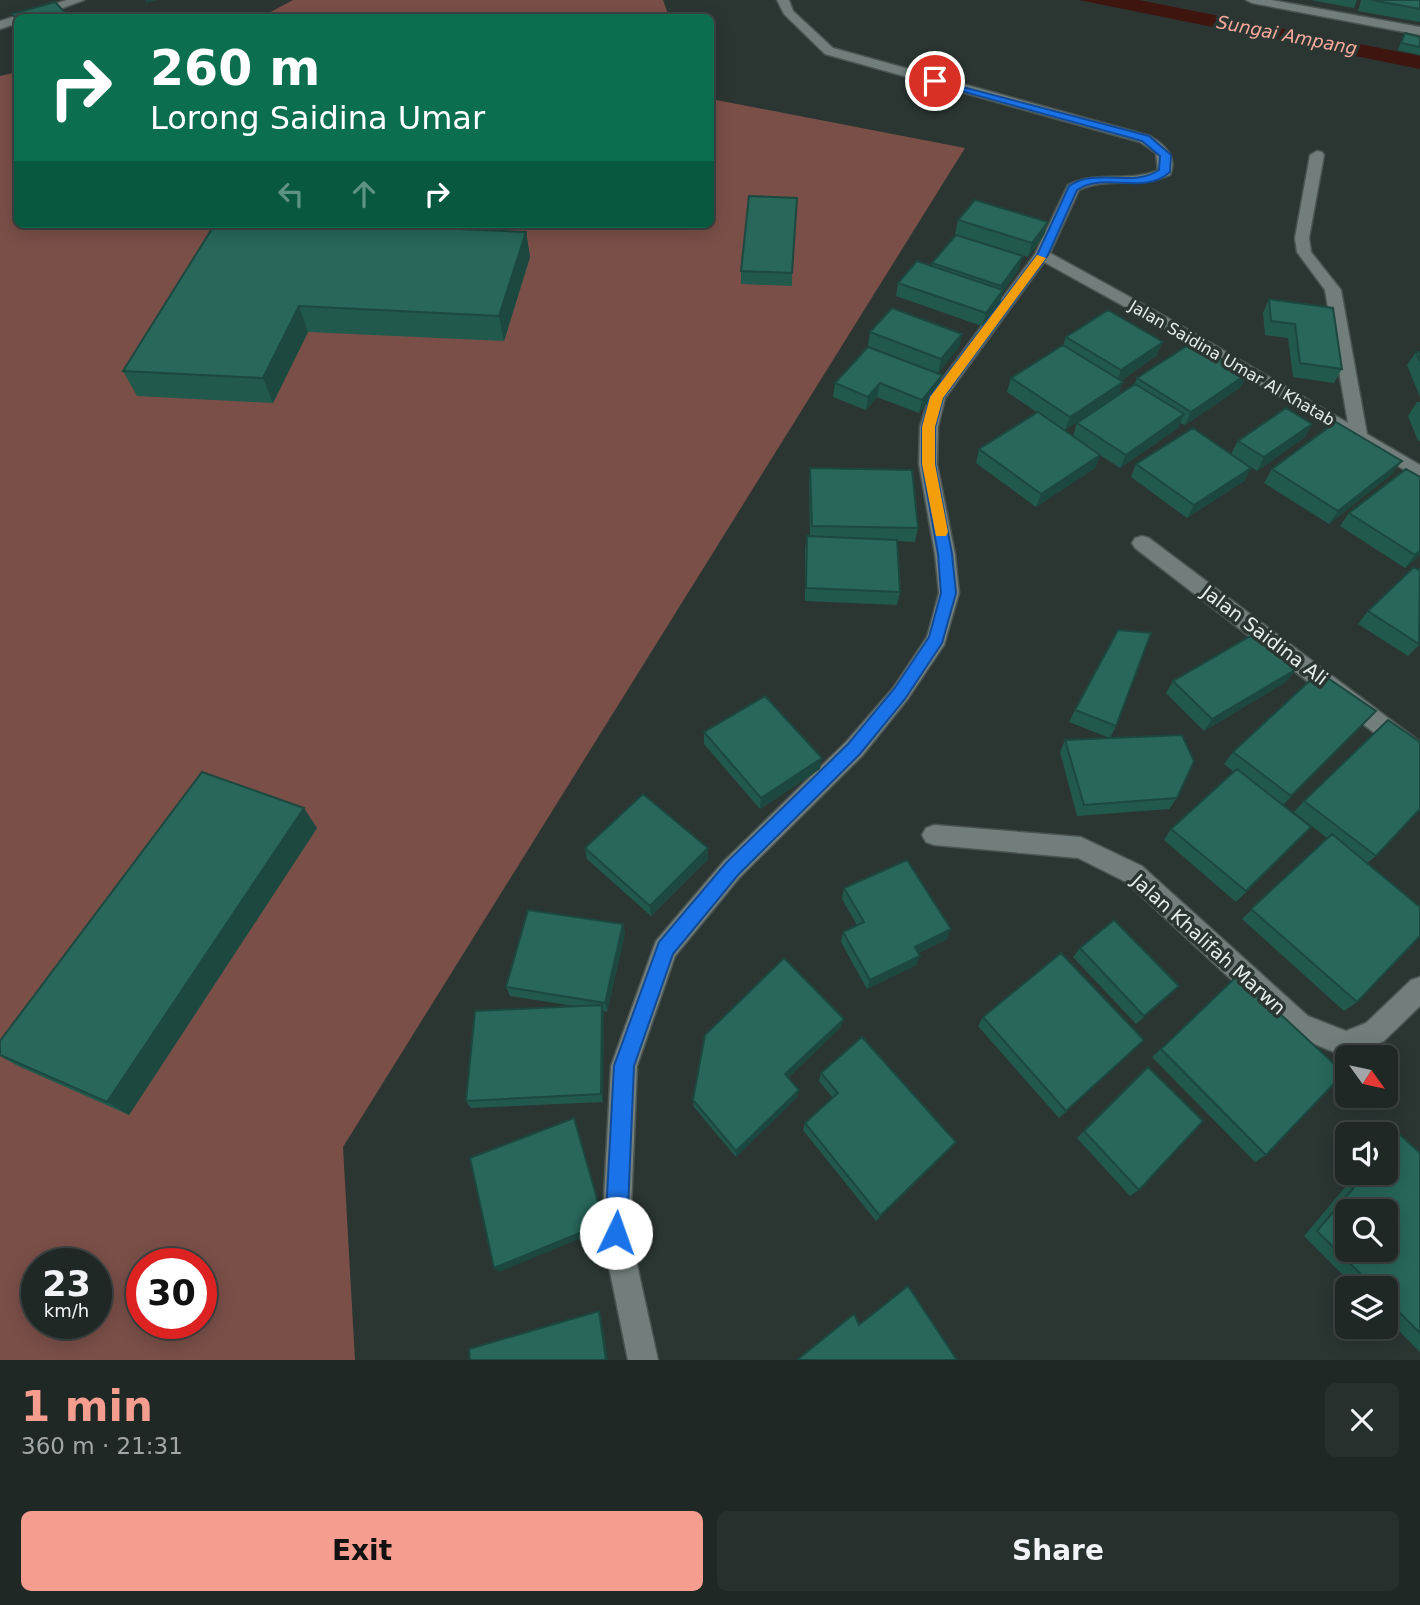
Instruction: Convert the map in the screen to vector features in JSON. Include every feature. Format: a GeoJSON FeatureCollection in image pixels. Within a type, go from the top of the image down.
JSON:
{"type":"FeatureCollection","features":[{"type":"Feature","properties":{"kind":"street"},"geometry":{"type":"LineString","coordinates":[[35,14],[78,0]]}},
{"type":"Feature","properties":{"kind":"street"},"geometry":{"type":"LineString","coordinates":[[643,1360],[616,1233],[623,1080],[624,1066],[666,949],[732,869],[854,749],[900,694],[937,639],[948,593],[945,554],[928,464],[929,427],[937,397],[1042,255],[1073,188],[1093,180],[1155,178],[1165,172],[1167,162],[1162,150],[1145,139],[829,51],[788,12],[783,0]]}},
{"type":"Feature","properties":{"kind":"street"},"geometry":{"type":"LineString","coordinates":[[1252,0],[1420,31]]}},
{"type":"Feature","properties":{"kind":"street"},"geometry":{"type":"LineString","coordinates":[[1317,155],[1302,238],[1304,252],[1333,290],[1359,436]]}},
{"type":"Feature","properties":{"kind":"street","name":"Jalan Saidina Umar Al Khatab"},"geometry":{"type":"LineString","coordinates":[[1042,255],[1420,473]]}},
{"type":"Feature","properties":{"kind":"street","name":"Jalan Saidina Ali"},"geometry":{"type":"LineString","coordinates":[[1142,542],[1420,754]]}},
{"type":"Feature","properties":{"kind":"street","name":"Jalan Khalifah Marwn"},"geometry":{"type":"LineString","coordinates":[[934,835],[1081,848],[1134,874],[1299,1026],[1346,1044],[1376,1032],[1420,989]]}},
{"type":"Feature","properties":{"kind":"shaded area"},"geometry":{"type":"Polygon","coordinates":[[[293,0],[663,0],[668,14],[267,14],[293,0]]]}},
{"type":"Feature","properties":{"kind":"shaded area"},"geometry":{"type":"Polygon","coordinates":[[[14,73],[14,228],[714,228],[714,100],[965,148],[343,1147],[355,1360],[0,1360],[0,76],[14,73]]]}},
{"type":"Feature","properties":{"kind":"water","name":"Sungai Ampang"},"geometry":{"type":"Polygon","coordinates":[[[1079,0],[1139,0],[1420,56],[1420,69],[1079,0]]]}},
{"type":"Feature","properties":{"kind":"building"},"geometry":{"type":"Polygon","coordinates":[[[1371,0],[1420,0],[1420,9],[1371,0]]]}},
{"type":"Feature","properties":{"kind":"building"},"geometry":{"type":"Polygon","coordinates":[[[55,2],[66,14],[14,16],[12,14],[55,2]]]}},
{"type":"Feature","properties":{"kind":"building"},"geometry":{"type":"Polygon","coordinates":[[[1405,33],[1420,37],[1420,47],[1401,43],[1405,33]]]}},
{"type":"Feature","properties":{"kind":"building"},"geometry":{"type":"Polygon","coordinates":[[[749,196],[797,198],[792,273],[741,271],[749,196]]]}},
{"type":"Feature","properties":{"kind":"building"},"geometry":{"type":"Polygon","coordinates":[[[975,200],[1048,222],[1032,243],[958,220],[975,200]]]}},
{"type":"Feature","properties":{"kind":"building"},"geometry":{"type":"Polygon","coordinates":[[[212,228],[433,228],[526,232],[499,316],[299,306],[263,378],[123,371],[212,228]]]}},
{"type":"Feature","properties":{"kind":"building"},"geometry":{"type":"Polygon","coordinates":[[[956,235],[1023,256],[1001,286],[932,263],[956,235]]]}},
{"type":"Feature","properties":{"kind":"building"},"geometry":{"type":"Polygon","coordinates":[[[917,261],[1003,290],[986,313],[898,283],[917,261]]]}},
{"type":"Feature","properties":{"kind":"building"},"geometry":{"type":"Polygon","coordinates":[[[1269,299],[1333,308],[1342,369],[1300,363],[1295,324],[1271,321],[1269,299]]]}},
{"type":"Feature","properties":{"kind":"building"},"geometry":{"type":"Polygon","coordinates":[[[892,308],[962,334],[941,359],[870,332],[892,308]]]}},
{"type":"Feature","properties":{"kind":"building"},"geometry":{"type":"Polygon","coordinates":[[[1108,310],[1163,342],[1121,370],[1066,337],[1108,310]]]}},
{"type":"Feature","properties":{"kind":"building"},"geometry":{"type":"Polygon","coordinates":[[[1193,342],[1247,374],[1191,412],[1137,378],[1193,342]]]}},
{"type":"Feature","properties":{"kind":"building"},"geometry":{"type":"Polygon","coordinates":[[[1063,345],[1123,382],[1070,417],[1011,378],[1063,345]]]}},
{"type":"Feature","properties":{"kind":"building"},"geometry":{"type":"Polygon","coordinates":[[[868,347],[942,375],[922,400],[880,383],[868,397],[835,383],[868,347]]]}},
{"type":"Feature","properties":{"kind":"building"},"geometry":{"type":"Polygon","coordinates":[[[1135,384],[1184,414],[1126,455],[1077,423],[1135,384]]]}},
{"type":"Feature","properties":{"kind":"building"},"geometry":{"type":"Polygon","coordinates":[[[1286,408],[1312,424],[1264,457],[1238,441],[1286,408]]]}},
{"type":"Feature","properties":{"kind":"building"},"geometry":{"type":"Polygon","coordinates":[[[1038,412],[1100,455],[1041,494],[979,449],[1038,412]]]}},
{"type":"Feature","properties":{"kind":"building"},"geometry":{"type":"Polygon","coordinates":[[[1336,422],[1402,461],[1338,511],[1272,469],[1336,422]]]}},
{"type":"Feature","properties":{"kind":"building"},"geometry":{"type":"Polygon","coordinates":[[[1193,428],[1251,468],[1194,505],[1136,464],[1193,428]]]}},
{"type":"Feature","properties":{"kind":"building"},"geometry":{"type":"Polygon","coordinates":[[[810,468],[912,470],[918,528],[812,526],[810,468]]]}},
{"type":"Feature","properties":{"kind":"building"},"geometry":{"type":"Polygon","coordinates":[[[1406,469],[1420,477],[1420,551],[1415,555],[1349,513],[1406,469]]]}},
{"type":"Feature","properties":{"kind":"building"},"geometry":{"type":"Polygon","coordinates":[[[807,536],[897,540],[900,592],[806,588],[807,536]]]}},
{"type":"Feature","properties":{"kind":"building"},"geometry":{"type":"Polygon","coordinates":[[[1414,567],[1420,571],[1419,644],[1368,611],[1414,567]]]}},
{"type":"Feature","properties":{"kind":"building"},"geometry":{"type":"Polygon","coordinates":[[[1118,630],[1151,633],[1116,726],[1075,710],[1118,630]]]}},
{"type":"Feature","properties":{"kind":"building"},"geometry":{"type":"Polygon","coordinates":[[[1254,634],[1295,670],[1212,719],[1173,681],[1254,634]]]}},
{"type":"Feature","properties":{"kind":"building"},"geometry":{"type":"Polygon","coordinates":[[[1319,672],[1376,711],[1291,796],[1233,752],[1319,672]]]}},
{"type":"Feature","properties":{"kind":"building"},"geometry":{"type":"Polygon","coordinates":[[[765,696],[822,758],[761,798],[704,732],[765,696]]]}},
{"type":"Feature","properties":{"kind":"building"},"geometry":{"type":"Polygon","coordinates":[[[1388,720],[1420,742],[1420,809],[1376,856],[1304,801],[1388,720]]]}},
{"type":"Feature","properties":{"kind":"building"},"geometry":{"type":"Polygon","coordinates":[[[1182,735],[1194,761],[1177,798],[1084,805],[1065,740],[1182,735]]]}},
{"type":"Feature","properties":{"kind":"building"},"geometry":{"type":"Polygon","coordinates":[[[1237,769],[1311,827],[1246,891],[1171,829],[1237,769]]]}},
{"type":"Feature","properties":{"kind":"building"},"geometry":{"type":"Polygon","coordinates":[[[202,772],[304,808],[107,1102],[0,1055],[0,1041],[202,772]]]}},
{"type":"Feature","properties":{"kind":"building"},"geometry":{"type":"Polygon","coordinates":[[[643,794],[708,848],[650,906],[585,848],[643,794]]]}},
{"type":"Feature","properties":{"kind":"building"},"geometry":{"type":"Polygon","coordinates":[[[1332,834],[1420,907],[1420,936],[1357,1002],[1251,909],[1332,834]]]}},
{"type":"Feature","properties":{"kind":"building"},"geometry":{"type":"Polygon","coordinates":[[[907,860],[951,929],[915,947],[920,956],[870,980],[843,932],[864,922],[844,888],[907,860]]]}},
{"type":"Feature","properties":{"kind":"building"},"geometry":{"type":"Polygon","coordinates":[[[528,910],[623,924],[605,1003],[506,987],[528,910]]]}},
{"type":"Feature","properties":{"kind":"building"},"geometry":{"type":"Polygon","coordinates":[[[1114,920],[1179,986],[1144,1016],[1080,948],[1114,920]]]}},
{"type":"Feature","properties":{"kind":"building"},"geometry":{"type":"Polygon","coordinates":[[[1061,953],[1144,1040],[1066,1111],[983,1017],[1061,953]]]}},
{"type":"Feature","properties":{"kind":"building"},"geometry":{"type":"Polygon","coordinates":[[[784,958],[844,1019],[785,1074],[799,1090],[736,1151],[693,1100],[705,1035],[784,958]]]}},
{"type":"Feature","properties":{"kind":"building"},"geometry":{"type":"Polygon","coordinates":[[[1238,975],[1335,1065],[1335,1082],[1266,1155],[1161,1049],[1238,975]]]}},
{"type":"Feature","properties":{"kind":"building"},"geometry":{"type":"Polygon","coordinates":[[[602,1005],[601,1094],[466,1101],[475,1011],[602,1005]]]}},
{"type":"Feature","properties":{"kind":"building"},"geometry":{"type":"Polygon","coordinates":[[[862,1037],[956,1142],[880,1216],[805,1123],[838,1093],[821,1073],[862,1037]]]}},
{"type":"Feature","properties":{"kind":"building"},"geometry":{"type":"Polygon","coordinates":[[[1148,1067],[1203,1121],[1139,1190],[1084,1131],[1148,1067]]]}},
{"type":"Feature","properties":{"kind":"building"},"geometry":{"type":"Polygon","coordinates":[[[574,1118],[604,1223],[494,1268],[470,1158],[574,1118]]]}},
{"type":"Feature","properties":{"kind":"building"},"geometry":{"type":"Polygon","coordinates":[[[1399,1134],[1420,1153],[1420,1333],[1398,1311],[1398,1276],[1363,1276],[1349,1262],[1398,1262],[1398,1199],[1344,1199],[1356,1185],[1398,1185],[1399,1134]]]}},
{"type":"Feature","properties":{"kind":"building"},"geometry":{"type":"Polygon","coordinates":[[[1335,1210],[1335,1249],[1317,1231],[1335,1210]]]}},
{"type":"Feature","properties":{"kind":"building"},"geometry":{"type":"Polygon","coordinates":[[[908,1286],[957,1360],[797,1360],[854,1314],[859,1325],[908,1286]]]}},
{"type":"Feature","properties":{"kind":"building"},"geometry":{"type":"Polygon","coordinates":[[[599,1311],[606,1360],[470,1360],[469,1349],[599,1311]]]}},
{"type":"Feature","properties":{"kind":"slow traffic"},"geometry":{"type":"LineString","coordinates":[[941,532],[928,464],[929,427],[937,397],[1041,258]]}},
{"type":"Feature","properties":{"kind":"route"},"geometry":{"type":"LineString","coordinates":[[616,1233],[624,1066],[666,949],[732,869],[854,749],[900,694],[937,639],[948,593],[945,554],[928,464],[929,427],[937,397],[1042,255],[1073,188],[1093,180],[1141,180],[1155,178],[1165,172],[1166,155],[1145,139],[935,81]]}}]}
